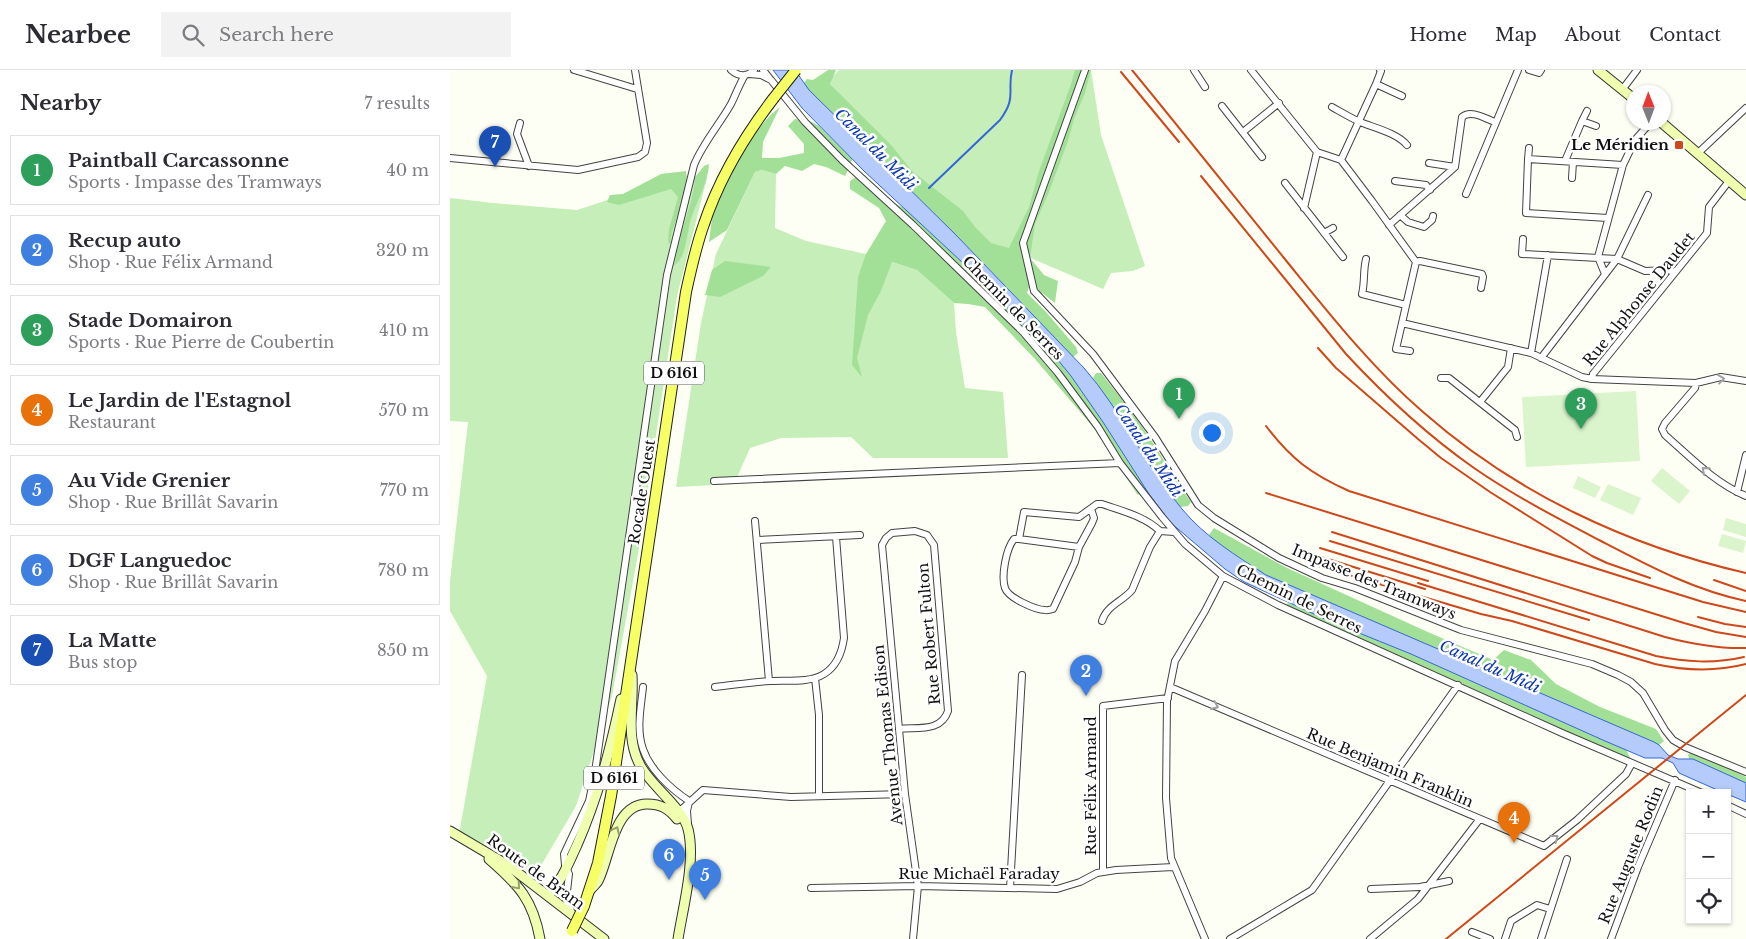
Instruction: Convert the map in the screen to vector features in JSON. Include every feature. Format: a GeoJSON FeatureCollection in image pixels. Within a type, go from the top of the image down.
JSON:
{"type":"FeatureCollection","features":[{"type":"Feature","properties":{"kind":"main road","name":"Rocade Ouest"},"geometry":{"type":"LineString","coordinates":[[570,935],[590,890],[605,832],[686,292],[694,258],[704,223],[722,180],[756,122],[796,70]]}},
{"type":"Feature","properties":{"kind":"main road"},"geometry":{"type":"LineString","coordinates":[[1598,70],[1626,93]]}},
{"type":"Feature","properties":{"kind":"main road"},"geometry":{"type":"LineString","coordinates":[[1670,130],[1746,195]]}},
{"type":"Feature","properties":{"kind":"main road"},"geometry":{"type":"LineString","coordinates":[[548,895],[567,868],[587,823],[604,775],[622,695],[631,665]]}},
{"type":"Feature","properties":{"kind":"main road"},"geometry":{"type":"LineString","coordinates":[[631,665],[632,741],[640,765],[654,784],[677,809],[688,828],[690,865],[678,939]]}},
{"type":"Feature","properties":{"kind":"main road"},"geometry":{"type":"LineString","coordinates":[[590,890],[597,882],[614,832],[624,816],[633,808],[644,804],[656,804],[666,808],[681,824],[689,839]]}},
{"type":"Feature","properties":{"kind":"main road","name":"Route de Bram"},"geometry":{"type":"LineString","coordinates":[[450,831],[509,866],[604,939]]}},
{"type":"Feature","properties":{"kind":"main road"},"geometry":{"type":"LineString","coordinates":[[468,841],[508,875],[526,896],[536,919],[540,939]]}},
{"type":"Feature","properties":{"kind":"street"},"geometry":{"type":"LineString","coordinates":[[574,70],[637,89]]}},
{"type":"Feature","properties":{"kind":"street"},"geometry":{"type":"LineString","coordinates":[[450,158],[578,170],[638,157],[645,152],[647,143],[635,70]]}},
{"type":"Feature","properties":{"kind":"street","name":"Chemin de Serres"},"geometry":{"type":"LineString","coordinates":[[764,70],[805,122],[842,160],[899,212],[1022,332],[1058,373],[1098,426],[1120,463],[1174,532],[1184,544],[1223,576],[1278,606],[1694,789]]}},
{"type":"Feature","properties":{"kind":"street","name":"Impasse des Tramways"},"geometry":{"type":"LineString","coordinates":[[1085,70],[1023,243],[1034,291],[1092,354],[1155,437],[1198,505],[1214,518],[1279,558],[1322,578],[1355,588],[1461,630],[1592,664],[1618,675],[1643,693],[1664,730],[1673,740],[1746,772]]}},
{"type":"Feature","properties":{"kind":"street"},"geometry":{"type":"LineString","coordinates":[[1194,70],[1205,87]]}},
{"type":"Feature","properties":{"kind":"street"},"geometry":{"type":"LineString","coordinates":[[1251,70],[1317,152],[1341,160],[1416,262],[1396,349],[1410,351]]}},
{"type":"Feature","properties":{"kind":"street"},"geometry":{"type":"LineString","coordinates":[[1341,160],[1383,70]]}},
{"type":"Feature","properties":{"kind":"street"},"geometry":{"type":"LineString","coordinates":[[1466,194],[1518,70]]}},
{"type":"Feature","properties":{"kind":"street"},"geometry":{"type":"LineString","coordinates":[[1529,70],[1539,73],[1541,70]]}},
{"type":"Feature","properties":{"kind":"street"},"geometry":{"type":"LineString","coordinates":[[1622,90],[1637,70]]}},
{"type":"Feature","properties":{"kind":"street"},"geometry":{"type":"LineString","coordinates":[[732,71],[736,74],[749,73],[761,75],[771,80]]}},
{"type":"Feature","properties":{"kind":"street"},"geometry":{"type":"LineString","coordinates":[[732,71],[737,88]]}},
{"type":"Feature","properties":{"kind":"street"},"geometry":{"type":"LineString","coordinates":[[574,916],[566,900],[569,874],[565,865],[564,854],[589,801],[595,772],[667,275],[674,240],[698,154],[731,103],[737,88],[749,73]]}},
{"type":"Feature","properties":{"kind":"street"},"geometry":{"type":"LineString","coordinates":[[1376,84],[1402,96]]}},
{"type":"Feature","properties":{"kind":"street"},"geometry":{"type":"LineString","coordinates":[[1243,132],[1279,103]]}},
{"type":"Feature","properties":{"kind":"street"},"geometry":{"type":"LineString","coordinates":[[1222,106],[1262,157]]}},
{"type":"Feature","properties":{"kind":"street"},"geometry":{"type":"LineString","coordinates":[[1332,107],[1358,121],[1394,136],[1407,145]]}},
{"type":"Feature","properties":{"kind":"street"},"geometry":{"type":"LineString","coordinates":[[1697,154],[1746,108]]}},
{"type":"Feature","properties":{"kind":"street"},"geometry":{"type":"LineString","coordinates":[[1565,161],[1586,111]]}},
{"type":"Feature","properties":{"kind":"street"},"geometry":{"type":"LineString","coordinates":[[1389,225],[1454,167],[1462,116],[1470,113],[1495,122]]}},
{"type":"Feature","properties":{"kind":"street"},"geometry":{"type":"LineString","coordinates":[[1582,121],[1596,126]]}},
{"type":"Feature","properties":{"kind":"street"},"geometry":{"type":"LineString","coordinates":[[520,123],[517,134],[529,166]]}},
{"type":"Feature","properties":{"kind":"street"},"geometry":{"type":"LineString","coordinates":[[1605,274],[1598,257],[1608,218],[1623,165],[1635,140],[1643,130]]}},
{"type":"Feature","properties":{"kind":"street"},"geometry":{"type":"LineString","coordinates":[[1529,148],[1526,213],[1608,218]]}},
{"type":"Feature","properties":{"kind":"street"},"geometry":{"type":"LineString","coordinates":[[1304,208],[1317,152]]}},
{"type":"Feature","properties":{"kind":"street"},"geometry":{"type":"LineString","coordinates":[[1528,159],[1623,165]]}},
{"type":"Feature","properties":{"kind":"street"},"geometry":{"type":"LineString","coordinates":[[1572,178],[1573,162]]}},
{"type":"Feature","properties":{"kind":"street"},"geometry":{"type":"LineString","coordinates":[[1428,163],[1454,167]]}},
{"type":"Feature","properties":{"kind":"street"},"geometry":{"type":"LineString","coordinates":[[1395,181],[1426,185],[1430,190]]}},
{"type":"Feature","properties":{"kind":"street","name":"Rue Alphonse Daudet"},"geometry":{"type":"LineString","coordinates":[[1592,379],[1593,374],[1707,233],[1709,207],[1729,181]]}},
{"type":"Feature","properties":{"kind":"street"},"geometry":{"type":"LineString","coordinates":[[1284,183],[1343,257]]}},
{"type":"Feature","properties":{"kind":"street"},"geometry":{"type":"LineString","coordinates":[[1541,358],[1617,259],[1648,194]]}},
{"type":"Feature","properties":{"kind":"street"},"geometry":{"type":"LineString","coordinates":[[1400,215],[1408,222],[1424,227],[1432,220],[1433,216]]}},
{"type":"Feature","properties":{"kind":"street"},"geometry":{"type":"LineString","coordinates":[[1324,233],[1333,228]]}},
{"type":"Feature","properties":{"kind":"street"},"geometry":{"type":"LineString","coordinates":[[1524,239],[1522,254],[1617,259],[1645,271],[1668,270],[1675,272]]}},
{"type":"Feature","properties":{"kind":"street"},"geometry":{"type":"LineString","coordinates":[[1531,353],[1548,255]]}},
{"type":"Feature","properties":{"kind":"street"},"geometry":{"type":"LineString","coordinates":[[1366,259],[1363,273],[1365,281],[1362,294],[1406,305]]}},
{"type":"Feature","properties":{"kind":"street"},"geometry":{"type":"LineString","coordinates":[[1416,262],[1420,261],[1482,274],[1481,288]]}},
{"type":"Feature","properties":{"kind":"street"},"geometry":{"type":"LineString","coordinates":[[1402,323],[1531,353],[1582,377],[1592,379],[1696,383],[1721,377],[1746,381]]}},
{"type":"Feature","properties":{"kind":"street"},"geometry":{"type":"LineString","coordinates":[[1480,402],[1508,367],[1509,348]]}},
{"type":"Feature","properties":{"kind":"street"},"geometry":{"type":"LineString","coordinates":[[1441,378],[1449,378],[1480,402],[1515,430],[1517,437]]}},
{"type":"Feature","properties":{"kind":"street"},"geometry":{"type":"LineString","coordinates":[[1696,383],[1695,388],[1662,429],[1665,435],[1716,479],[1746,496]]}},
{"type":"Feature","properties":{"kind":"street"},"geometry":{"type":"LineString","coordinates":[[1736,492],[1746,455]]}},
{"type":"Feature","properties":{"kind":"street"},"geometry":{"type":"LineString","coordinates":[[714,481],[1120,463]]}},
{"type":"Feature","properties":{"kind":"street"},"geometry":{"type":"LineString","coordinates":[[1019,539],[1024,512],[1079,517],[1097,504],[1131,514],[1153,525],[1160,531],[1174,532]]}},
{"type":"Feature","properties":{"kind":"street"},"geometry":{"type":"LineString","coordinates":[[1079,547],[1014,539],[1010,543],[1005,563],[1005,589],[1011,596],[1027,605],[1046,611],[1053,609],[1075,562],[1079,547],[1094,518],[1091,509]]}},
{"type":"Feature","properties":{"kind":"street"},"geometry":{"type":"LineString","coordinates":[[755,521],[769,681]]}},
{"type":"Feature","properties":{"kind":"street","name":"Rue Robert Fulton"},"geometry":{"type":"LineString","coordinates":[[892,533],[915,531],[927,535],[934,545],[948,711],[945,720],[936,725],[900,729]]}},
{"type":"Feature","properties":{"kind":"street"},"geometry":{"type":"LineString","coordinates":[[1102,621],[1108,608],[1128,596],[1132,590],[1150,547],[1160,531]]}},
{"type":"Feature","properties":{"kind":"street","name":"Avenue Thomas Edison"},"geometry":{"type":"LineString","coordinates":[[892,533],[882,545],[905,794],[918,886],[913,939]]}},
{"type":"Feature","properties":{"kind":"street"},"geometry":{"type":"LineString","coordinates":[[757,540],[860,535]]}},
{"type":"Feature","properties":{"kind":"street"},"geometry":{"type":"LineString","coordinates":[[715,687],[816,678],[825,674],[835,665],[843,650],[844,638],[836,537]]}},
{"type":"Feature","properties":{"kind":"street"},"geometry":{"type":"LineString","coordinates":[[1205,939],[1173,867],[1171,858],[1166,798],[1168,698],[1175,661],[1223,576]]}},
{"type":"Feature","properties":{"kind":"street"},"geometry":{"type":"LineString","coordinates":[[1010,888],[1022,675]]}},
{"type":"Feature","properties":{"kind":"street"},"geometry":{"type":"LineString","coordinates":[[816,678],[820,796]]}},
{"type":"Feature","properties":{"kind":"street"},"geometry":{"type":"LineString","coordinates":[[1230,939],[1312,890],[1458,685]]}},
{"type":"Feature","properties":{"kind":"street"},"geometry":{"type":"LineString","coordinates":[[643,687],[640,718],[643,749],[659,775],[689,801]]}},
{"type":"Feature","properties":{"kind":"street","name":"Rue Benjamin Franklin"},"geometry":{"type":"LineString","coordinates":[[1170,687],[1479,820],[1544,846],[1591,807],[1626,774],[1632,763]]}},
{"type":"Feature","properties":{"kind":"street","name":"Rue Félix Armand"},"geometry":{"type":"LineString","coordinates":[[1103,872],[1103,706],[1168,698]]}},
{"type":"Feature","properties":{"kind":"street","name":"Rue Auguste Rodin"},"geometry":{"type":"LineString","coordinates":[[1611,939],[1638,867],[1675,780]]}},
{"type":"Feature","properties":{"kind":"street"},"geometry":{"type":"LineString","coordinates":[[677,809],[682,809],[702,790],[791,797],[905,794]]}},
{"type":"Feature","properties":{"kind":"street"},"geometry":{"type":"LineString","coordinates":[[688,828],[687,811],[689,801]]}},
{"type":"Feature","properties":{"kind":"street"},"geometry":{"type":"LineString","coordinates":[[1731,807],[1746,814]]}},
{"type":"Feature","properties":{"kind":"street"},"geometry":{"type":"LineString","coordinates":[[1370,939],[1418,899],[1430,886],[1479,820]]}},
{"type":"Feature","properties":{"kind":"street"},"geometry":{"type":"LineString","coordinates":[[1541,939],[1567,859]]}},
{"type":"Feature","properties":{"kind":"street","name":"Rue Michaël Faraday"},"geometry":{"type":"LineString","coordinates":[[811,888],[918,886],[1058,889],[1080,882],[1097,873],[1173,867]]}},
{"type":"Feature","properties":{"kind":"street"},"geometry":{"type":"LineString","coordinates":[[1371,889],[1430,886],[1449,881]]}},
{"type":"Feature","properties":{"kind":"street"},"geometry":{"type":"LineString","coordinates":[[1504,939],[1511,921],[1537,906],[1550,909]]}},
{"type":"Feature","properties":{"kind":"street"},"geometry":{"type":"LineString","coordinates":[[1472,932],[1490,939]]}},
{"type":"Feature","properties":{"kind":"green space"},"geometry":{"type":"Polygon","coordinates":[[[828,70],[836,70],[830,84],[892,146],[912,171],[963,211],[975,227],[991,243],[1009,248],[1029,207],[1039,171],[1075,70],[1091,70],[1068,141],[1035,224],[1030,258],[1044,275],[1058,281],[1055,303],[1042,293],[1029,287],[1027,293],[1076,347],[1078,353],[1073,357],[955,234],[809,90],[804,83],[807,79],[813,80],[828,70]]]}},
{"type":"Feature","properties":{"kind":"green space"},"geometry":{"type":"Polygon","coordinates":[[[839,70],[1091,70],[1101,135],[1145,266],[1133,271],[1111,273],[1103,289],[1026,256],[1001,257],[914,174],[830,84],[832,77],[839,70]]]}},
{"type":"Feature","properties":{"kind":"green space"},"geometry":{"type":"Polygon","coordinates":[[[780,107],[763,142],[762,158],[779,158],[804,153],[804,144],[788,126],[795,119],[812,122],[819,126],[852,159],[845,176],[826,167],[814,164],[802,171],[785,166],[776,174],[762,170],[755,172],[727,230],[709,242],[713,215],[723,187],[749,141],[780,107]]]}},
{"type":"Feature","properties":{"kind":"green space"},"geometry":{"type":"Polygon","coordinates":[[[709,164],[705,184],[690,222],[682,256],[674,266],[692,198],[695,177],[704,166],[709,164]]]}},
{"type":"Feature","properties":{"kind":"green space"},"geometry":{"type":"Polygon","coordinates":[[[762,170],[776,174],[775,228],[806,241],[866,254],[917,270],[954,303],[956,332],[965,388],[1003,392],[1008,458],[873,458],[851,437],[781,438],[750,448],[734,484],[676,487],[701,323],[716,254],[755,172],[762,170]]]}},
{"type":"Feature","properties":{"kind":"green space"},"geometry":{"type":"Polygon","coordinates":[[[686,171],[687,189],[672,232],[670,244],[668,242],[669,229],[678,197],[671,189],[619,205],[607,202],[610,195],[623,194],[661,174],[686,171]]]}},
{"type":"Feature","properties":{"kind":"green space"},"geometry":{"type":"Polygon","coordinates":[[[860,174],[884,198],[904,208],[963,263],[1053,354],[1103,422],[1149,494],[1142,496],[1137,494],[1093,427],[1035,359],[985,307],[954,303],[917,270],[892,262],[881,291],[868,315],[857,358],[862,377],[852,365],[858,277],[866,254],[886,221],[879,208],[850,189],[850,181],[860,174]]]}},
{"type":"Feature","properties":{"kind":"green space"},"geometry":{"type":"Polygon","coordinates":[[[684,175],[707,178],[677,296],[638,554],[612,696],[576,806],[536,874],[458,840],[487,676],[450,611],[450,581],[468,422],[450,421],[450,198],[577,210],[684,175]]]}},
{"type":"Feature","properties":{"kind":"green space"},"geometry":{"type":"Polygon","coordinates":[[[725,261],[771,267],[763,276],[720,297],[705,295],[712,270],[725,261]]]}},
{"type":"Feature","properties":{"kind":"green space"},"geometry":{"type":"Polygon","coordinates":[[[1096,373],[1101,373],[1142,427],[1191,502],[1188,506],[1180,507],[1093,378],[1096,373]]]}},
{"type":"Feature","properties":{"kind":"green space"},"geometry":{"type":"Polygon","coordinates":[[[1636,391],[1640,461],[1526,467],[1522,397],[1636,391]]]}},
{"type":"Feature","properties":{"kind":"green space"},"geometry":{"type":"Polygon","coordinates":[[[1662,468],[1690,491],[1679,504],[1651,481],[1662,468]]]}},
{"type":"Feature","properties":{"kind":"green space"},"geometry":{"type":"Polygon","coordinates":[[[1578,476],[1601,487],[1595,498],[1573,488],[1578,476]]]}},
{"type":"Feature","properties":{"kind":"green space"},"geometry":{"type":"Polygon","coordinates":[[[1608,484],[1641,498],[1633,515],[1600,500],[1608,484]]]}},
{"type":"Feature","properties":{"kind":"green space"},"geometry":{"type":"Polygon","coordinates":[[[1726,518],[1746,524],[1746,537],[1723,530],[1726,518]]]}},
{"type":"Feature","properties":{"kind":"green space"},"geometry":{"type":"Polygon","coordinates":[[[1214,528],[1287,568],[1493,660],[1504,650],[1531,660],[1556,684],[1600,707],[1656,729],[1664,741],[1659,745],[1266,575],[1216,542],[1209,535],[1214,528]]]}},
{"type":"Feature","properties":{"kind":"green space"},"geometry":{"type":"Polygon","coordinates":[[[1722,534],[1746,541],[1743,553],[1718,546],[1722,534]]]}},
{"type":"Feature","properties":{"kind":"green space"},"geometry":{"type":"Polygon","coordinates":[[[1288,603],[1411,654],[1626,749],[1631,760],[1286,605],[1288,603]]]}},
{"type":"Feature","properties":{"kind":"green space"},"geometry":{"type":"Polygon","coordinates":[[[1692,751],[1746,777],[1746,783],[1689,759],[1688,755],[1692,751]]]}},
{"type":"Feature","properties":{"kind":"water"},"geometry":{"type":"Polygon","coordinates":[[[773,70],[795,70],[809,90],[955,234],[1084,368],[1110,402],[1156,475],[1182,509],[1222,545],[1266,575],[1654,742],[1668,755],[1678,759],[1693,759],[1746,783],[1746,802],[1731,796],[1731,789],[1715,789],[1679,773],[1673,763],[1662,758],[1645,758],[1605,741],[1411,654],[1327,620],[1244,582],[1225,569],[1171,523],[1149,494],[1071,376],[1053,354],[963,263],[864,171],[802,108],[773,70]]]}},
{"type":"Feature","properties":{"kind":"waterway"},"geometry":{"type":"LineString","coordinates":[[929,188],[1000,120],[1010,100],[1012,70]]}},
{"type":"Feature","properties":{"kind":"railway"},"geometry":{"type":"LineString","coordinates":[[1132,70],[1350,338],[1404,395],[1458,441],[1496,468],[1535,491],[1575,513],[1616,532],[1702,562],[1746,573]]}},
{"type":"Feature","properties":{"kind":"railway"},"geometry":{"type":"LineString","coordinates":[[1121,72],[1179,142]]}},
{"type":"Feature","properties":{"kind":"railway"},"geometry":{"type":"LineString","coordinates":[[1201,176],[1346,354],[1391,400],[1423,429],[1474,468],[1551,515],[1653,567],[1689,583],[1746,601]]}},
{"type":"Feature","properties":{"kind":"railway"},"geometry":{"type":"LineString","coordinates":[[1318,348],[1336,368],[1418,439],[1441,458],[1490,492],[1592,556],[1650,578]]}},
{"type":"Feature","properties":{"kind":"railway"},"geometry":{"type":"LineString","coordinates":[[1266,426],[1293,457],[1313,472],[1349,491],[1703,602],[1746,612]]}},
{"type":"Feature","properties":{"kind":"railway"},"geometry":{"type":"LineString","coordinates":[[1266,493],[1684,623],[1716,632],[1746,637]]}},
{"type":"Feature","properties":{"kind":"railway"},"geometry":{"type":"LineString","coordinates":[[1332,532],[1665,637],[1705,646],[1746,648]]}},
{"type":"Feature","properties":{"kind":"railway"},"geometry":{"type":"LineString","coordinates":[[1330,541],[1589,620]]}},
{"type":"Feature","properties":{"kind":"railway"},"geometry":{"type":"LineString","coordinates":[[1320,548],[1428,581]]}},
{"type":"Feature","properties":{"kind":"railway"},"geometry":{"type":"LineString","coordinates":[[1318,556],[1425,589]]}},
{"type":"Feature","properties":{"kind":"railway"},"geometry":{"type":"LineString","coordinates":[[1315,565],[1655,664],[1700,670],[1746,664]]}},
{"type":"Feature","properties":{"kind":"railway"},"geometry":{"type":"LineString","coordinates":[[1714,580],[1746,591]]}},
{"type":"Feature","properties":{"kind":"railway"},"geometry":{"type":"LineString","coordinates":[[1418,583],[1656,656],[1700,661],[1721,661],[1744,657]]}},
{"type":"Feature","properties":{"kind":"railway"},"geometry":{"type":"LineString","coordinates":[[1698,617],[1746,627]]}},
{"type":"Feature","properties":{"kind":"railway"},"geometry":{"type":"LineString","coordinates":[[1446,939],[1746,695]]}},
{"type":"Feature","properties":{"kind":"place","name":"Le Méridien"},"geometry":{"type":"Point","coordinates":[1679,145]}},
{"type":"Feature","properties":{"kind":"place","name":"La Matte"},"geometry":{"type":"Point","coordinates":[495,167]}},
{"type":"Feature","properties":{"kind":"place","name":"Paintball Carcassonne"},"geometry":{"type":"Point","coordinates":[1179,419]}},
{"type":"Feature","properties":{"kind":"place","name":"Stade Domairon"},"geometry":{"type":"Point","coordinates":[1581,429]}},
{"type":"Feature","properties":{"kind":"place","name":"Recup auto"},"geometry":{"type":"Point","coordinates":[1086,696]}},
{"type":"Feature","properties":{"kind":"place","name":"Le Jardin de l'Estagnol"},"geometry":{"type":"Point","coordinates":[1514,843]}},
{"type":"Feature","properties":{"kind":"place","name":"DGF Languedoc"},"geometry":{"type":"Point","coordinates":[669,880]}},
{"type":"Feature","properties":{"kind":"place","name":"Au Vide Grenier"},"geometry":{"type":"Point","coordinates":[705,900]}},
{"type":"Feature","properties":{"kind":"water label","name":"Canal du Midi"},"geometry":{"type":"Point","coordinates":[876,149]}},
{"type":"Feature","properties":{"kind":"water label","name":"Canal du Midi"},"geometry":{"type":"Point","coordinates":[1149,450]}},
{"type":"Feature","properties":{"kind":"water label","name":"Canal du Midi"},"geometry":{"type":"Point","coordinates":[1490,666]}}]}
